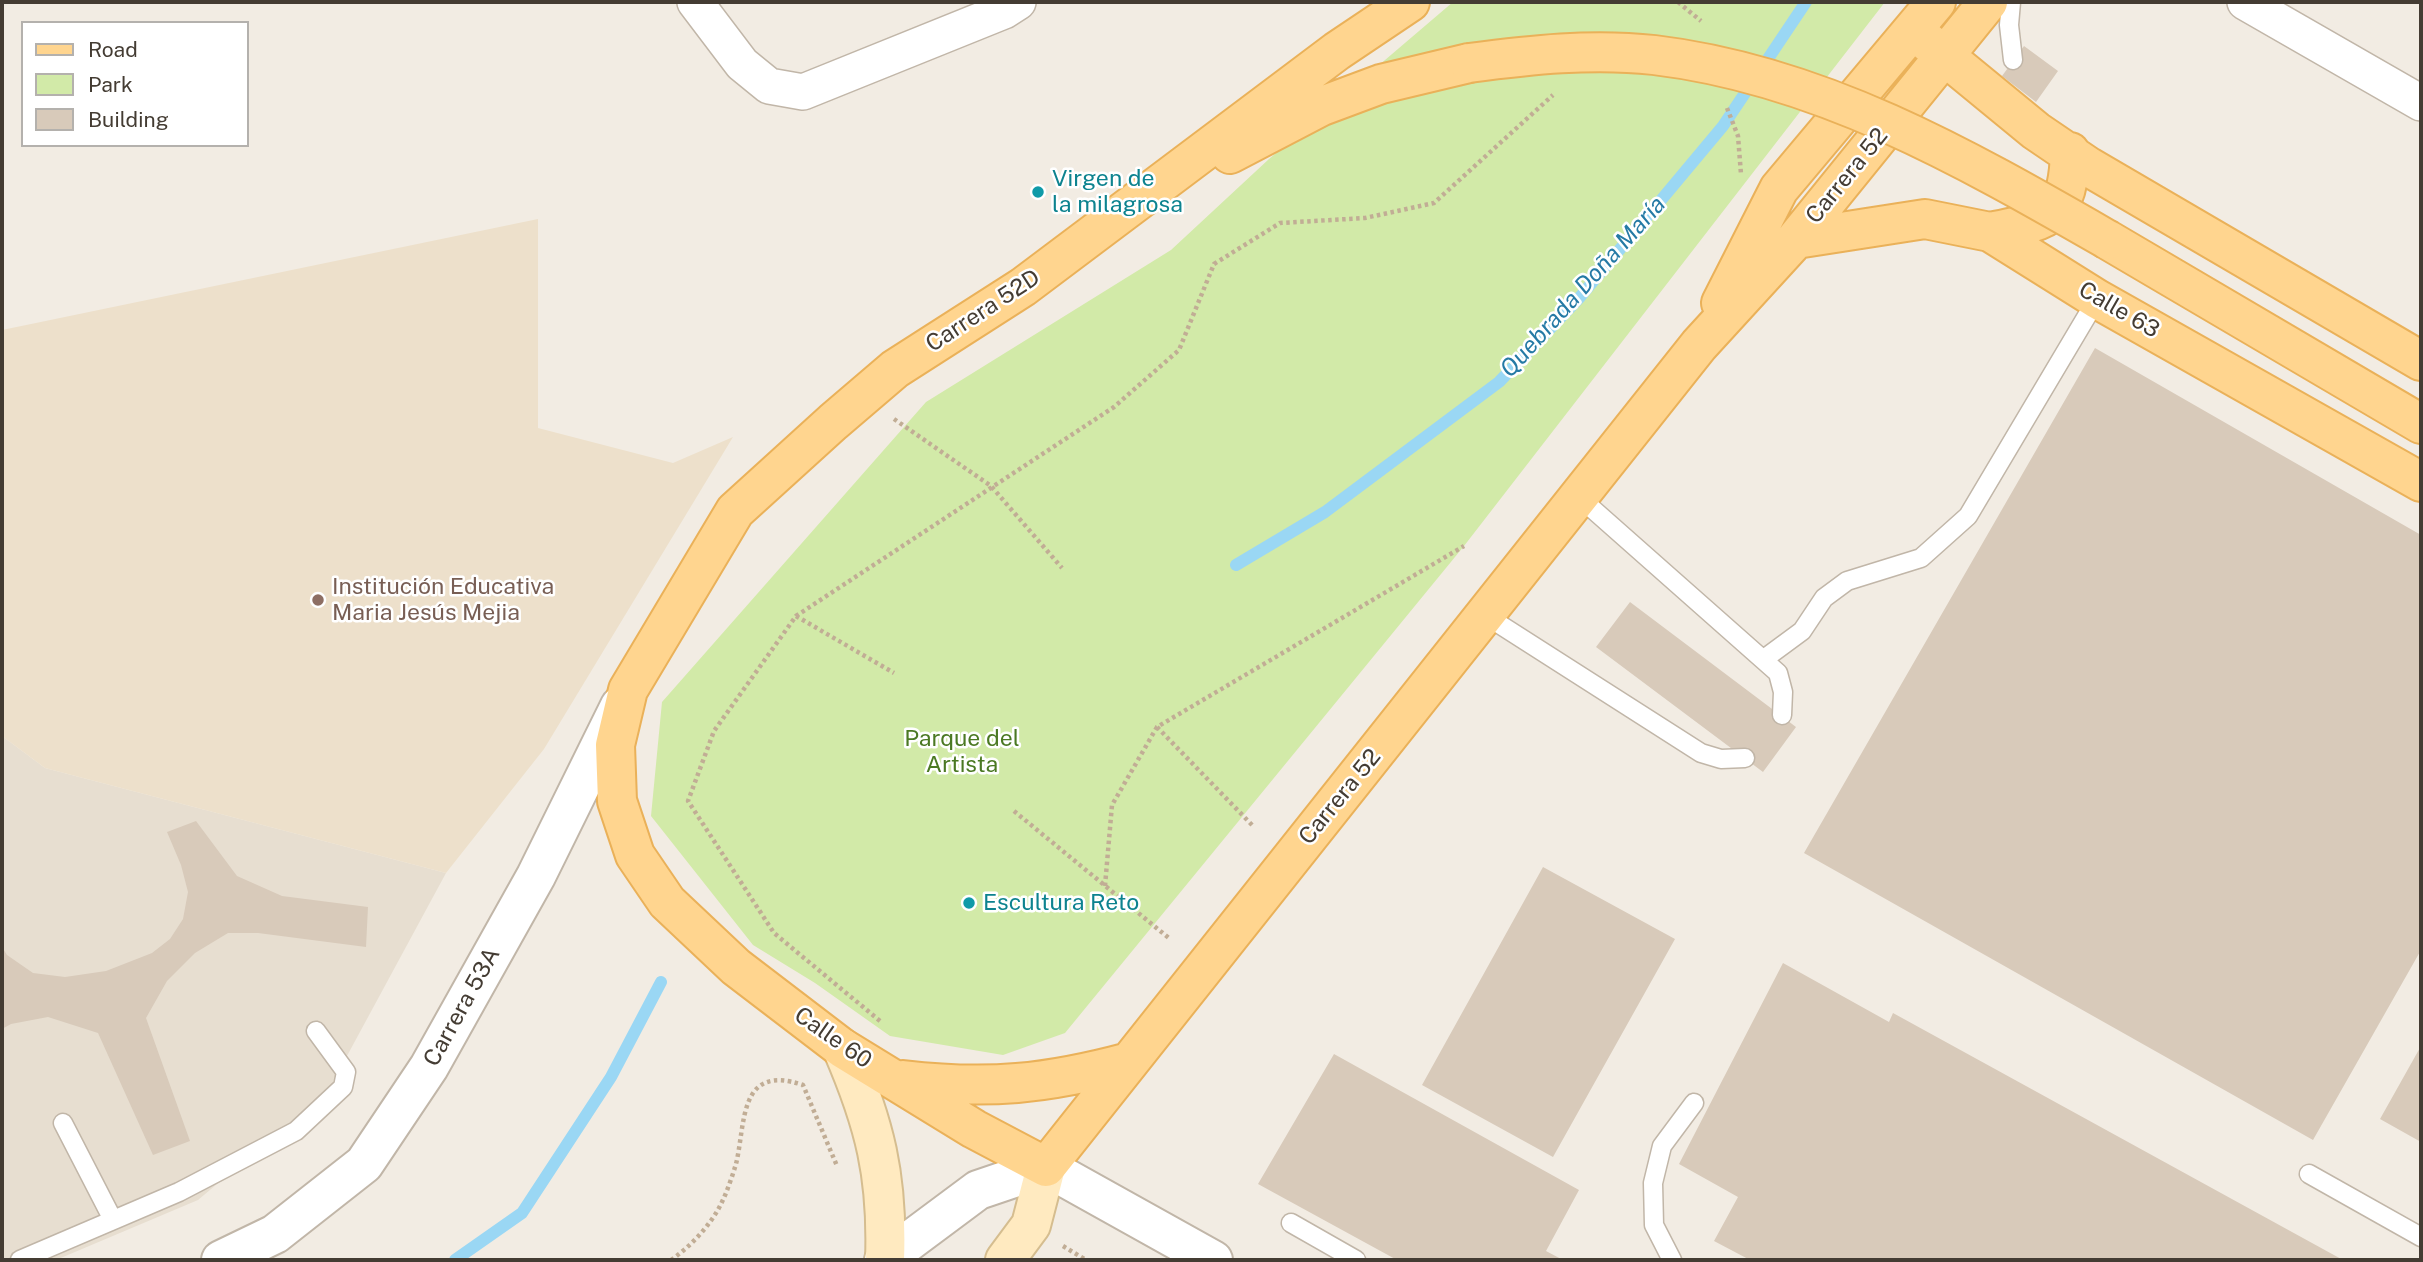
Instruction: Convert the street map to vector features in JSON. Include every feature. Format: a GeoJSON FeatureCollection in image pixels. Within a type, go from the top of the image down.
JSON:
{"type":"FeatureCollection","features":[{"type":"Feature","properties":{"kind":"main road","name":"Carrera 52D"},"geometry":{"type":"LineString","coordinates":[[628,690],[735,511],[862,397],[895,369],[1023,287],[1337,51],[1410,2]]}},
{"type":"Feature","properties":{"kind":"main road","name":"Carrera 52"},"geometry":{"type":"LineString","coordinates":[[1004,1260],[1031,1225],[1046,1167],[1699,345],[1797,239],[1988,2]]}},
{"type":"Feature","properties":{"kind":"main road"},"geometry":{"type":"LineString","coordinates":[[1924,16],[1946,56],[2028,114],[2070,152],[2158,207],[2421,361]]}},
{"type":"Feature","properties":{"kind":"main road","name":"Carrera 52"},"geometry":{"type":"LineString","coordinates":[[1699,345],[1779,189],[1924,16]]}},
{"type":"Feature","properties":{"kind":"main road"},"geometry":{"type":"LineString","coordinates":[[1023,287],[1224,157],[1322,106],[1381,84],[1469,63],[1529,55],[1591,52],[1654,55],[1736,70],[1802,88],[1859,110],[1991,173],[2421,424]]}},
{"type":"Feature","properties":{"kind":"main road"},"geometry":{"type":"LineString","coordinates":[[1990,232],[2045,220],[2065,199],[2070,152]]}},
{"type":"Feature","properties":{"kind":"main road"},"geometry":{"type":"LineString","coordinates":[[2097,299],[2093,256],[2096,242],[2112,218],[2124,211],[2158,207]]}},
{"type":"Feature","properties":{"kind":"main road","name":"Calle 63"},"geometry":{"type":"LineString","coordinates":[[1797,239],[1925,219],[1990,232],[2097,299],[2421,482]]}},
{"type":"Feature","properties":{"kind":"main road","name":"Calle 60"},"geometry":{"type":"LineString","coordinates":[[628,690],[615,745],[617,801],[635,855],[667,901],[736,967],[842,1048],[974,1129],[1046,1167]]}},
{"type":"Feature","properties":{"kind":"main road"},"geometry":{"type":"LineString","coordinates":[[842,1048],[864,1097],[879,1149],[886,1202],[885,1260]]}},
{"type":"Feature","properties":{"kind":"main road"},"geometry":{"type":"LineString","coordinates":[[894,1079],[953,1086],[1011,1086],[1077,1076],[1129,1062]]}},
{"type":"Feature","properties":{"kind":"street"},"geometry":{"type":"LineString","coordinates":[[695,2],[741,64],[769,86],[803,92],[1004,11],[1018,2]]}},
{"type":"Feature","properties":{"kind":"street"},"geometry":{"type":"LineString","coordinates":[[2245,2],[2421,103]]}},
{"type":"Feature","properties":{"kind":"street","name":"Carrera 53A"},"geometry":{"type":"LineString","coordinates":[[221,1260],[275,1234],[363,1164],[429,1068],[509,924],[628,690]]}},
{"type":"Feature","properties":{"kind":"street"},"geometry":{"type":"LineString","coordinates":[[885,1260],[978,1190],[1046,1167]]}},
{"type":"Feature","properties":{"kind":"street","name":"Calle 60"},"geometry":{"type":"LineString","coordinates":[[1046,1167],[1213,1260]]}},
{"type":"Feature","properties":{"kind":"lane"},"geometry":{"type":"LineString","coordinates":[[2011,2],[2009,25],[2013,61]]}},
{"type":"Feature","properties":{"kind":"lane"},"geometry":{"type":"LineString","coordinates":[[1764,659],[1802,631],[1824,598],[1847,581],[1921,558],[1968,516],[2097,299]]}},
{"type":"Feature","properties":{"kind":"lane"},"geometry":{"type":"LineString","coordinates":[[1578,497],[1778,673],[1783,692],[1782,715]]}},
{"type":"Feature","properties":{"kind":"lane"},"geometry":{"type":"LineString","coordinates":[[1485,615],[1701,754],[1721,760],[1745,758]]}},
{"type":"Feature","properties":{"kind":"lane"},"geometry":{"type":"LineString","coordinates":[[20,1260],[180,1192],[296,1131],[343,1087],[346,1080],[346,1072],[316,1031]]}},
{"type":"Feature","properties":{"kind":"lane"},"geometry":{"type":"LineString","coordinates":[[1672,1260],[1654,1225],[1653,1183],[1662,1146],[1693,1103]]}},
{"type":"Feature","properties":{"kind":"lane"},"geometry":{"type":"LineString","coordinates":[[63,1123],[113,1220]]}},
{"type":"Feature","properties":{"kind":"lane"},"geometry":{"type":"LineString","coordinates":[[2309,1174],[2421,1237]]}},
{"type":"Feature","properties":{"kind":"lane"},"geometry":{"type":"LineString","coordinates":[[1291,1223],[1356,1260]]}},
{"type":"Feature","properties":{"kind":"path"},"geometry":{"type":"LineString","coordinates":[[881,1023],[774,933],[688,801],[714,731],[796,616],[1114,407],[1179,350],[1214,264],[1280,223],[1365,218],[1434,202],[1557,92]]}},
{"type":"Feature","properties":{"kind":"path"},"geometry":{"type":"LineString","coordinates":[[1724,100],[1738,136],[1741,176]]}},
{"type":"Feature","properties":{"kind":"path"},"geometry":{"type":"LineString","coordinates":[[862,397],[991,486],[1062,568]]}},
{"type":"Feature","properties":{"kind":"path"},"geometry":{"type":"LineString","coordinates":[[1105,886],[1112,805],[1157,727],[1464,546]]}},
{"type":"Feature","properties":{"kind":"path"},"geometry":{"type":"LineString","coordinates":[[796,616],[894,673]]}},
{"type":"Feature","properties":{"kind":"path"},"geometry":{"type":"LineString","coordinates":[[1157,727],[1254,827]]}},
{"type":"Feature","properties":{"kind":"path"},"geometry":{"type":"LineString","coordinates":[[1014,811],[1170,939]]}},
{"type":"Feature","properties":{"kind":"path"},"geometry":{"type":"LineString","coordinates":[[671,1260],[690,1246],[720,1206],[736,1165],[746,1104],[754,1091],[768,1081],[785,1079],[803,1085]]}},
{"type":"Feature","properties":{"kind":"shaded area","name":"Institución Educativa Maria Jesús Mejia"},"geometry":{"type":"Polygon","coordinates":[[[538,219],[538,428],[673,463],[733,437],[544,749],[446,873],[45,768],[2,736],[2,330],[538,219]]]}},
{"type":"Feature","properties":{"kind":"shaded area"},"geometry":{"type":"Polygon","coordinates":[[[2,736],[45,768],[446,873],[328,1091],[198,1200],[56,1260],[2,1260],[2,736]]]}},
{"type":"Feature","properties":{"kind":"green space","name":"Parque del Artista"},"geometry":{"type":"Polygon","coordinates":[[[1453,2],[1885,2],[1464,546],[1065,1033],[1003,1055],[890,1036],[815,983],[753,945],[651,816],[662,702],[926,402],[1171,250],[1269,159],[1453,2]]]}},
{"type":"Feature","properties":{"kind":"building"},"geometry":{"type":"Polygon","coordinates":[[[2024,46],[2058,71],[2036,102],[2002,76],[2024,46]]]}},
{"type":"Feature","properties":{"kind":"building"},"geometry":{"type":"Polygon","coordinates":[[[2095,348],[2421,535],[2421,950],[2313,1140],[1804,853],[2095,348]]]}},
{"type":"Feature","properties":{"kind":"building"},"geometry":{"type":"Polygon","coordinates":[[[1630,602],[1796,727],[1763,772],[1596,647],[1630,602]]]}},
{"type":"Feature","properties":{"kind":"building"},"geometry":{"type":"Polygon","coordinates":[[[196,821],[237,876],[282,896],[368,907],[366,947],[258,933],[228,933],[195,953],[167,981],[146,1018],[190,1141],[153,1155],[98,1033],[48,1017],[11,1024],[2,1029],[2,947],[7,955],[33,973],[65,977],[106,971],[152,953],[170,939],[183,919],[188,892],[181,865],[167,832],[196,821]]]}},
{"type":"Feature","properties":{"kind":"building"},"geometry":{"type":"Polygon","coordinates":[[[1543,867],[1675,939],[1553,1157],[1422,1085],[1543,867]]]}},
{"type":"Feature","properties":{"kind":"building"},"geometry":{"type":"Polygon","coordinates":[[[1783,963],[1889,1022],[1893,1013],[2343,1260],[1750,1260],[1714,1241],[1738,1197],[1679,1164],[1783,963]]]}},
{"type":"Feature","properties":{"kind":"building"},"geometry":{"type":"Polygon","coordinates":[[[2421,1046],[2421,1142],[2380,1119],[2421,1046]]]}},
{"type":"Feature","properties":{"kind":"building"},"geometry":{"type":"Polygon","coordinates":[[[1334,1054],[1579,1190],[1546,1251],[1563,1260],[1397,1260],[1258,1184],[1334,1054]]]}},
{"type":"Feature","properties":{"kind":"waterway","name":"Quebrada Doña María"},"geometry":{"type":"LineString","coordinates":[[1236,565],[1325,512],[1499,382],[1580,297],[1723,126],[1806,2]]}},
{"type":"Feature","properties":{"kind":"waterway","name":"Quebrada Doña María"},"geometry":{"type":"LineString","coordinates":[[455,1260],[522,1213],[611,1077],[661,982]]}},
{"type":"Feature","properties":{"kind":"place","name":"Virgen de la milagrosa"},"geometry":{"type":"Point","coordinates":[1038,192]}},
{"type":"Feature","properties":{"kind":"place","name":"Institución Educativa Maria Jesús Mejia"},"geometry":{"type":"Point","coordinates":[318,600]}},
{"type":"Feature","properties":{"kind":"place","name":"Escultura Reto"},"geometry":{"type":"Point","coordinates":[969,903]}}]}
